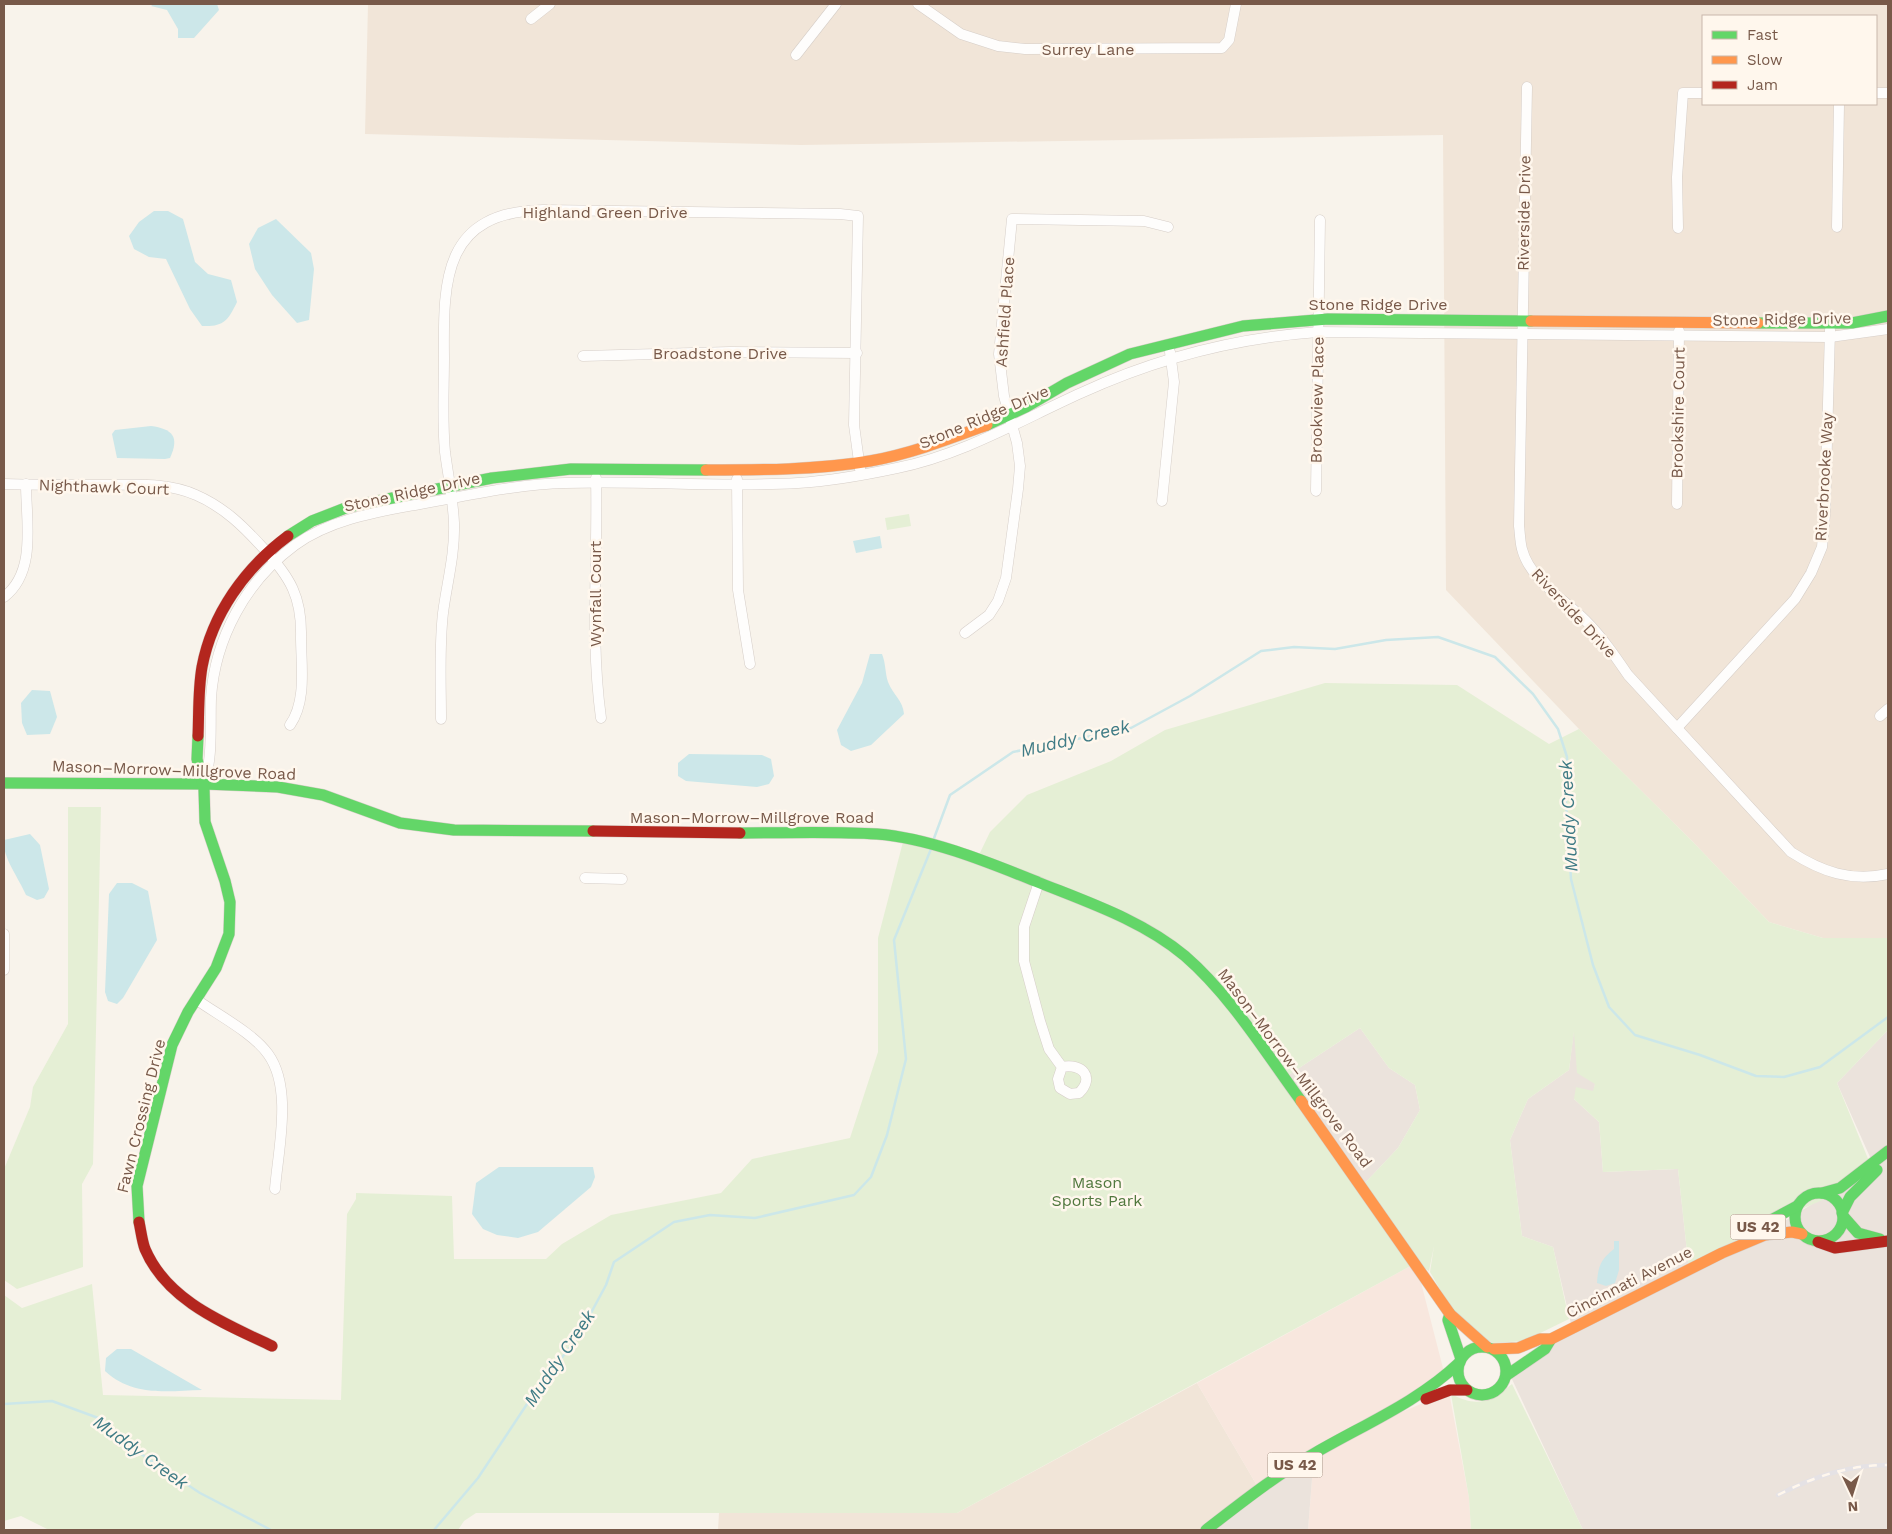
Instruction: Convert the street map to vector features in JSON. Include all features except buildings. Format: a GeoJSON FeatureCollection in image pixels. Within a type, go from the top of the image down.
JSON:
{"type":"FeatureCollection","features":[{"type":"Feature","properties":{"kind":"street"},"geometry":{"type":"LineString","coordinates":[[530,19],[550,4]]}},
{"type":"Feature","properties":{"kind":"street"},"geometry":{"type":"LineString","coordinates":[[796,55],[836,4]]}},
{"type":"Feature","properties":{"kind":"street","name":"Surrey Lane"},"geometry":{"type":"LineString","coordinates":[[918,4],[961,34],[998,46],[1147,49],[1222,48],[1229,40],[1236,4]]}},
{"type":"Feature","properties":{"kind":"street","name":"Riverside Drive"},"geometry":{"type":"LineString","coordinates":[[1527,87],[1521,321],[1519,526],[1522,549],[1531,567],[1543,583],[1586,621],[1606,643],[1628,675],[1791,852],[1812,865],[1837,875],[1863,878],[1888,874]]}},
{"type":"Feature","properties":{"kind":"street"},"geometry":{"type":"LineString","coordinates":[[1678,228],[1677,177],[1683,93],[1702,93]]}},
{"type":"Feature","properties":{"kind":"street"},"geometry":{"type":"LineString","coordinates":[[1837,228],[1838,105]]}},
{"type":"Feature","properties":{"kind":"street","name":"Highland Green Drive"},"geometry":{"type":"LineString","coordinates":[[441,719],[440,651],[443,613],[452,569],[454,523],[444,418],[444,307],[446,283],[458,251],[465,241],[488,221],[514,212],[543,210],[840,214],[858,216],[854,425],[860,469]]}},
{"type":"Feature","properties":{"kind":"street","name":"Ashfield Place"},"geometry":{"type":"LineString","coordinates":[[965,633],[989,615],[998,601],[1006,578],[1020,466],[1004,396],[998,354],[1012,219],[1144,221],[1168,227]]}},
{"type":"Feature","properties":{"kind":"street","name":"Brookview Place"},"geometry":{"type":"LineString","coordinates":[[1316,491],[1320,220]]}},
{"type":"Feature","properties":{"kind":"street","name":"Stone Ridge Drive"},"geometry":{"type":"LineString","coordinates":[[1011,420],[1067,383],[1130,354],[1243,326],[1319,319],[1830,324],[1852,323],[1888,316]]}},
{"type":"Feature","properties":{"kind":"street","name":"Brookshire Court"},"geometry":{"type":"LineString","coordinates":[[1677,504],[1678,323]]}},
{"type":"Feature","properties":{"kind":"street","name":"Riverbrooke Way"},"geometry":{"type":"LineString","coordinates":[[1677,728],[1794,599],[1811,573],[1822,547],[1826,514],[1830,324]]}},
{"type":"Feature","properties":{"kind":"street","name":"Stone Ridge Drive"},"geometry":{"type":"LineString","coordinates":[[204,784],[210,764],[213,681],[220,651],[238,608],[251,589],[276,562],[295,546],[312,535],[347,520],[365,515],[544,484],[798,483],[860,469],[1011,420],[1144,367],[1172,358],[1214,346],[1264,338],[1318,332],[1830,337],[1888,329]]}},
{"type":"Feature","properties":{"kind":"street"},"geometry":{"type":"LineString","coordinates":[[1162,501],[1174,382],[1172,358],[1168,344]]}},
{"type":"Feature","properties":{"kind":"street","name":"Broadstone Drive"},"geometry":{"type":"LineString","coordinates":[[583,356],[730,352],[856,354]]}},
{"type":"Feature","properties":{"kind":"street","name":"Stone Ridge Drive"},"geometry":{"type":"LineString","coordinates":[[204,784],[198,764],[199,689],[206,650],[216,623],[239,584],[267,553],[299,529],[338,510],[450,485],[544,471],[860,469]]}},
{"type":"Feature","properties":{"kind":"street","name":"Wynfall Court"},"geometry":{"type":"LineString","coordinates":[[596,470],[594,637],[596,685],[601,718]]}},
{"type":"Feature","properties":{"kind":"street"},"geometry":{"type":"LineString","coordinates":[[737,471],[738,590],[750,664]]}},
{"type":"Feature","properties":{"kind":"street","name":"Nighthawk Court"},"geometry":{"type":"LineString","coordinates":[[4,484],[152,486],[181,489],[211,502],[237,520],[276,562],[293,588],[301,614],[300,701],[298,714],[290,725]]}},
{"type":"Feature","properties":{"kind":"street"},"geometry":{"type":"LineString","coordinates":[[4,597],[23,575],[26,558],[26,484]]}},
{"type":"Feature","properties":{"kind":"street","name":"Mason–Morrow–Millgrove Road"},"geometry":{"type":"LineString","coordinates":[[4,783],[204,784],[278,787],[310,792],[400,823],[454,830],[851,832],[904,838],[949,850],[1039,882],[1146,930],[1184,956],[1204,974],[1363,1185],[1450,1314],[1490,1348]]}},
{"type":"Feature","properties":{"kind":"street","name":"Fawn Crossing Drive"},"geometry":{"type":"LineString","coordinates":[[204,784],[206,828],[224,872],[230,893],[231,915],[222,961],[197,1000],[173,1044],[137,1186],[136,1208],[138,1228],[154,1266],[181,1298],[201,1312],[272,1346]]}},
{"type":"Feature","properties":{"kind":"street"},"geometry":{"type":"LineString","coordinates":[[585,878],[622,879]]}},
{"type":"Feature","properties":{"kind":"street"},"geometry":{"type":"LineString","coordinates":[[1039,882],[1024,927],[1024,961],[1046,1040],[1062,1068]]}},
{"type":"Feature","properties":{"kind":"street"},"geometry":{"type":"LineString","coordinates":[[4,934],[4,970]]}},
{"type":"Feature","properties":{"kind":"street"},"geometry":{"type":"LineString","coordinates":[[197,1000],[252,1039],[267,1053],[276,1069],[282,1106],[275,1190]]}},
{"type":"Feature","properties":{"kind":"street"},"geometry":{"type":"LineString","coordinates":[[1822,1193],[1838,1202],[1848,1226],[1857,1233],[1888,1241],[1835,1248],[1802,1234],[1794,1221],[1797,1206],[1803,1198],[1810,1194],[1840,1188],[1888,1151]]}},
{"type":"Feature","properties":{"kind":"street"},"geometry":{"type":"LineString","coordinates":[[1818,1242],[1833,1237],[1839,1231],[1850,1197],[1888,1161]]}},
{"type":"Feature","properties":{"kind":"street","name":"Cincinnati Avenue"},"geometry":{"type":"LineString","coordinates":[[1722,1253],[1736,1239],[1797,1206]]}},
{"type":"Feature","properties":{"kind":"street","name":"Cincinnati Avenue"},"geometry":{"type":"LineString","coordinates":[[1490,1348],[1518,1348],[1540,1339],[1551,1339],[1722,1253],[1765,1235],[1792,1232],[1802,1234]]}},
{"type":"Feature","properties":{"kind":"street","name":"Mason–Morrow–Millgrove Road"},"geometry":{"type":"LineString","coordinates":[[1450,1314],[1448,1320],[1460,1360]]}},
{"type":"Feature","properties":{"kind":"street","name":"Cincinnati Avenue"},"geometry":{"type":"LineString","coordinates":[[1507,1376],[1545,1349],[1551,1339]]}},
{"type":"Feature","properties":{"kind":"street"},"geometry":{"type":"LineString","coordinates":[[1490,1348],[1504,1361],[1507,1376]]}},
{"type":"Feature","properties":{"kind":"street","name":"US 42"},"geometry":{"type":"LineString","coordinates":[[1206,1530],[1264,1486],[1314,1453],[1392,1412],[1400,1405],[1438,1383],[1470,1350],[1490,1348]]}},
{"type":"Feature","properties":{"kind":"street"},"geometry":{"type":"LineString","coordinates":[[1460,1360],[1458,1375],[1467,1390]]}},
{"type":"Feature","properties":{"kind":"street","name":"US 42"},"geometry":{"type":"LineString","coordinates":[[1392,1412],[1402,1410],[1450,1390],[1467,1390],[1478,1394],[1489,1394],[1499,1388],[1507,1376]]}},
{"type":"Feature","properties":{"kind":"shaded area"},"geometry":{"type":"Polygon","coordinates":[[[368,4],[1888,4],[1888,938],[1823,938],[1769,922],[1694,843],[1579,729],[1446,590],[1443,135],[801,145],[365,134],[368,4]]]}},
{"type":"Feature","properties":{"kind":"shaded area"},"geometry":{"type":"Polygon","coordinates":[[[1360,1028],[1389,1068],[1415,1085],[1420,1110],[1398,1148],[1363,1185],[1284,1078],[1360,1028]]]}},
{"type":"Feature","properties":{"kind":"shaded area"},"geometry":{"type":"Polygon","coordinates":[[[1574,1029],[1595,1084],[1594,1091],[1574,1099],[1599,1122],[1603,1172],[1678,1169],[1689,1270],[1783,1222],[1874,1166],[1837,1083],[1888,1030],[1888,1530],[1583,1530],[1511,1377],[1572,1328],[1553,1247],[1522,1236],[1510,1140],[1528,1099],[1569,1070],[1574,1029]]]}},
{"type":"Feature","properties":{"kind":"shaded area"},"geometry":{"type":"Polygon","coordinates":[[[1416,1263],[1444,1372],[1350,1434],[1449,1392],[1469,1498],[1471,1530],[1308,1530],[1314,1454],[1259,1489],[1197,1383],[1416,1263]]]}},
{"type":"Feature","properties":{"kind":"shaded area"},"geometry":{"type":"Polygon","coordinates":[[[1197,1383],[1259,1489],[1206,1530],[718,1530],[719,1513],[957,1513],[1197,1383]]]}},
{"type":"Feature","properties":{"kind":"shaded area"},"geometry":{"type":"Polygon","coordinates":[[[1314,1453],[1308,1530],[1206,1530],[1314,1453]]]}},
{"type":"Feature","properties":{"kind":"green space"},"geometry":{"type":"Polygon","coordinates":[[[909,514],[911,526],[887,530],[885,518],[909,514]]]}},
{"type":"Feature","properties":{"kind":"green space","name":"Mason Sports Park"},"geometry":{"type":"Polygon","coordinates":[[[1325,683],[1457,685],[1549,744],[1579,729],[1694,843],[1769,922],[1823,938],[1888,938],[1888,1030],[1837,1083],[1871,1166],[1825,1199],[1783,1217],[1689,1270],[1678,1169],[1603,1172],[1599,1122],[1574,1099],[1576,1087],[1593,1091],[1595,1084],[1577,1073],[1574,1032],[1569,1070],[1528,1099],[1510,1140],[1522,1236],[1553,1247],[1569,1319],[1524,1341],[1493,1343],[1483,1338],[1452,1310],[1430,1272],[1434,1246],[1429,1271],[1416,1263],[957,1513],[476,1513],[464,1521],[458,1530],[49,1530],[21,1516],[4,1521],[4,1295],[22,1308],[92,1284],[103,1395],[341,1400],[347,1214],[356,1199],[356,1193],[452,1196],[454,1259],[546,1259],[562,1244],[611,1215],[721,1193],[752,1159],[850,1138],[878,1052],[878,938],[904,838],[977,859],[990,832],[1027,795],[1111,761],[1165,730],[1325,683]],[[1360,1028],[1284,1078],[1363,1185],[1398,1148],[1420,1110],[1415,1085],[1389,1068],[1360,1028]]]}},
{"type":"Feature","properties":{"kind":"green space"},"geometry":{"type":"Polygon","coordinates":[[[68,807],[101,807],[93,1164],[82,1184],[83,1267],[17,1289],[4,1280],[4,1169],[30,1107],[33,1087],[68,1024],[68,807]]]}},
{"type":"Feature","properties":{"kind":"green space"},"geometry":{"type":"Polygon","coordinates":[[[1512,1384],[1583,1530],[1471,1530],[1469,1498],[1451,1394],[1469,1401],[1483,1401],[1497,1395],[1512,1384]]]}},
{"type":"Feature","properties":{"kind":"water"},"geometry":{"type":"Polygon","coordinates":[[[154,4],[217,4],[219,10],[194,38],[178,38],[178,29],[167,10],[151,6],[154,4]]]}},
{"type":"Feature","properties":{"kind":"water"},"geometry":{"type":"Polygon","coordinates":[[[154,211],[168,211],[183,219],[195,262],[208,274],[231,280],[237,302],[231,314],[224,322],[202,326],[190,309],[166,259],[149,257],[134,249],[129,236],[139,222],[154,211]]]}},
{"type":"Feature","properties":{"kind":"water"},"geometry":{"type":"Polygon","coordinates":[[[276,219],[311,253],[314,269],[309,320],[297,323],[272,295],[255,269],[249,244],[258,228],[276,219]]]}},
{"type":"Feature","properties":{"kind":"water"},"geometry":{"type":"Polygon","coordinates":[[[151,426],[164,429],[172,435],[174,444],[170,458],[117,458],[112,434],[115,430],[151,426]]]}},
{"type":"Feature","properties":{"kind":"water"},"geometry":{"type":"Polygon","coordinates":[[[880,536],[882,548],[856,553],[853,541],[880,536]]]}},
{"type":"Feature","properties":{"kind":"water"},"geometry":{"type":"Polygon","coordinates":[[[870,654],[882,654],[888,682],[902,705],[904,714],[871,745],[851,751],[841,745],[837,730],[862,683],[870,654]]]}},
{"type":"Feature","properties":{"kind":"water"},"geometry":{"type":"Polygon","coordinates":[[[32,690],[50,691],[57,717],[50,734],[27,735],[22,723],[21,703],[32,690]]]}},
{"type":"Feature","properties":{"kind":"water"},"geometry":{"type":"Polygon","coordinates":[[[689,754],[762,755],[771,759],[774,776],[769,784],[757,787],[686,781],[678,776],[678,763],[689,754]]]}},
{"type":"Feature","properties":{"kind":"water"},"geometry":{"type":"Polygon","coordinates":[[[30,834],[40,845],[49,889],[44,898],[37,900],[26,895],[8,860],[4,847],[4,840],[30,834]]]}},
{"type":"Feature","properties":{"kind":"water"},"geometry":{"type":"Polygon","coordinates":[[[117,883],[132,883],[148,891],[157,940],[123,998],[117,1004],[108,1001],[105,992],[109,894],[117,883]]]}},
{"type":"Feature","properties":{"kind":"water"},"geometry":{"type":"Polygon","coordinates":[[[499,1167],[593,1167],[595,1177],[591,1187],[538,1232],[518,1238],[497,1235],[483,1229],[472,1214],[476,1183],[499,1167]]]}},
{"type":"Feature","properties":{"kind":"water"},"geometry":{"type":"Polygon","coordinates":[[[1614,1241],[1619,1241],[1619,1270],[1615,1283],[1606,1286],[1597,1283],[1598,1272],[1603,1260],[1614,1249],[1614,1241]]]}},
{"type":"Feature","properties":{"kind":"water"},"geometry":{"type":"Polygon","coordinates":[[[117,1349],[131,1349],[202,1390],[151,1391],[127,1385],[105,1371],[106,1358],[117,1349]]]}},
{"type":"Feature","properties":{"kind":"waterway","name":"Muddy Creek"},"geometry":{"type":"LineString","coordinates":[[933,841],[950,795],[1013,752],[1131,728],[1190,696],[1261,651],[1294,647],[1335,649],[1386,640],[1438,637],[1495,657],[1533,694],[1558,729],[1567,757],[1566,803],[1571,879],[1593,965],[1609,1007],[1635,1035],[1700,1055],[1756,1076],[1784,1077],[1820,1067],[1888,1017]]}},
{"type":"Feature","properties":{"kind":"waterway","name":"Muddy Creek"},"geometry":{"type":"LineString","coordinates":[[434,1530],[478,1478],[535,1392],[578,1337],[606,1285],[614,1262],[674,1222],[710,1215],[755,1218],[854,1195],[871,1177],[887,1135],[906,1059],[894,940],[931,849]]}},
{"type":"Feature","properties":{"kind":"waterway","name":"Muddy Creek"},"geometry":{"type":"LineString","coordinates":[[4,1404],[52,1401],[101,1419],[141,1454],[200,1493],[271,1530]]}},
{"type":"Feature","properties":{"kind":"railway"},"geometry":{"type":"LineString","coordinates":[[1778,1495],[1831,1473],[1859,1467],[1888,1465]]}},
{"type":"Feature","properties":{"kind":"traffic: fast"},"geometry":{"type":"LineString","coordinates":[[1758,323],[1852,323],[1888,316]]}},
{"type":"Feature","properties":{"kind":"traffic: fast"},"geometry":{"type":"LineString","coordinates":[[987,425],[1026,407],[1067,383],[1130,354],[1243,326],[1328,319],[1531,321]]}},
{"type":"Feature","properties":{"kind":"traffic: fast"},"geometry":{"type":"LineString","coordinates":[[288,536],[312,521],[348,507],[492,478],[571,469],[706,470]]}},
{"type":"Feature","properties":{"kind":"traffic: fast"},"geometry":{"type":"LineString","coordinates":[[139,1222],[137,1186],[172,1045],[188,1012],[216,968],[229,934],[230,902],[205,822],[204,789],[197,759],[198,736]]}},
{"type":"Feature","properties":{"kind":"traffic: fast"},"geometry":{"type":"LineString","coordinates":[[4,783],[204,784],[278,787],[323,795],[400,823],[454,830],[593,831]]}},
{"type":"Feature","properties":{"kind":"traffic: fast"},"geometry":{"type":"LineString","coordinates":[[740,833],[826,832],[897,836],[960,852],[1116,914],[1169,944],[1202,972],[1247,1025],[1301,1101]]}},
{"type":"Feature","properties":{"kind":"traffic: fast"},"geometry":{"type":"LineString","coordinates":[[1822,1193],[1840,1188],[1888,1151]]}},
{"type":"Feature","properties":{"kind":"traffic: fast"},"geometry":{"type":"LineString","coordinates":[[1842,1213],[1850,1197],[1877,1170]]}},
{"type":"Feature","properties":{"kind":"traffic: fast"},"geometry":{"type":"LineString","coordinates":[[1814,1193],[1824,1193],[1833,1197],[1839,1203],[1843,1217],[1839,1231],[1833,1237],[1824,1241],[1814,1241],[1805,1237],[1799,1231],[1795,1222],[1795,1212],[1799,1203],[1805,1197],[1814,1193]]}},
{"type":"Feature","properties":{"kind":"traffic: fast"},"geometry":{"type":"LineString","coordinates":[[1743,1235],[1797,1206]]}},
{"type":"Feature","properties":{"kind":"traffic: fast"},"geometry":{"type":"LineString","coordinates":[[1843,1216],[1858,1233],[1880,1239]]}},
{"type":"Feature","properties":{"kind":"traffic: fast"},"geometry":{"type":"LineString","coordinates":[[1450,1314],[1448,1320],[1461,1359]]}},
{"type":"Feature","properties":{"kind":"traffic: fast"},"geometry":{"type":"LineString","coordinates":[[1507,1375],[1545,1349],[1551,1339]]}},
{"type":"Feature","properties":{"kind":"traffic: fast"},"geometry":{"type":"LineString","coordinates":[[1477,1347],[1487,1347],[1499,1354],[1506,1366],[1506,1371],[1506,1376],[1499,1388],[1487,1395],[1477,1395],[1469,1391],[1462,1384],[1458,1376],[1458,1366],[1462,1358],[1469,1351],[1477,1347]]}},
{"type":"Feature","properties":{"kind":"traffic: fast"},"geometry":{"type":"LineString","coordinates":[[1206,1530],[1286,1471],[1409,1401],[1460,1362]]}},
{"type":"Feature","properties":{"kind":"traffic: slow"},"geometry":{"type":"LineString","coordinates":[[1531,321],[1758,323]]}},
{"type":"Feature","properties":{"kind":"traffic: slow"},"geometry":{"type":"LineString","coordinates":[[706,470],[809,468],[870,461],[915,450],[987,425]]}},
{"type":"Feature","properties":{"kind":"traffic: slow"},"geometry":{"type":"LineString","coordinates":[[1301,1101],[1450,1314],[1487,1347]]}},
{"type":"Feature","properties":{"kind":"traffic: slow"},"geometry":{"type":"LineString","coordinates":[[1494,1349],[1518,1348],[1540,1339],[1551,1339],[1722,1253],[1765,1235],[1792,1232],[1802,1234]]}},
{"type":"Feature","properties":{"kind":"traffic: jam"},"geometry":{"type":"LineString","coordinates":[[198,736],[202,667],[207,647],[222,611],[258,563],[288,536]]}},
{"type":"Feature","properties":{"kind":"traffic: jam"},"geometry":{"type":"LineString","coordinates":[[593,831],[740,833]]}},
{"type":"Feature","properties":{"kind":"traffic: jam"},"geometry":{"type":"LineString","coordinates":[[139,1222],[145,1249],[167,1283],[182,1296],[217,1319],[272,1346]]}},
{"type":"Feature","properties":{"kind":"traffic: jam"},"geometry":{"type":"LineString","coordinates":[[1818,1242],[1835,1248],[1888,1241]]}},
{"type":"Feature","properties":{"kind":"traffic: jam"},"geometry":{"type":"LineString","coordinates":[[1426,1399],[1450,1390],[1467,1390]]}}]}
